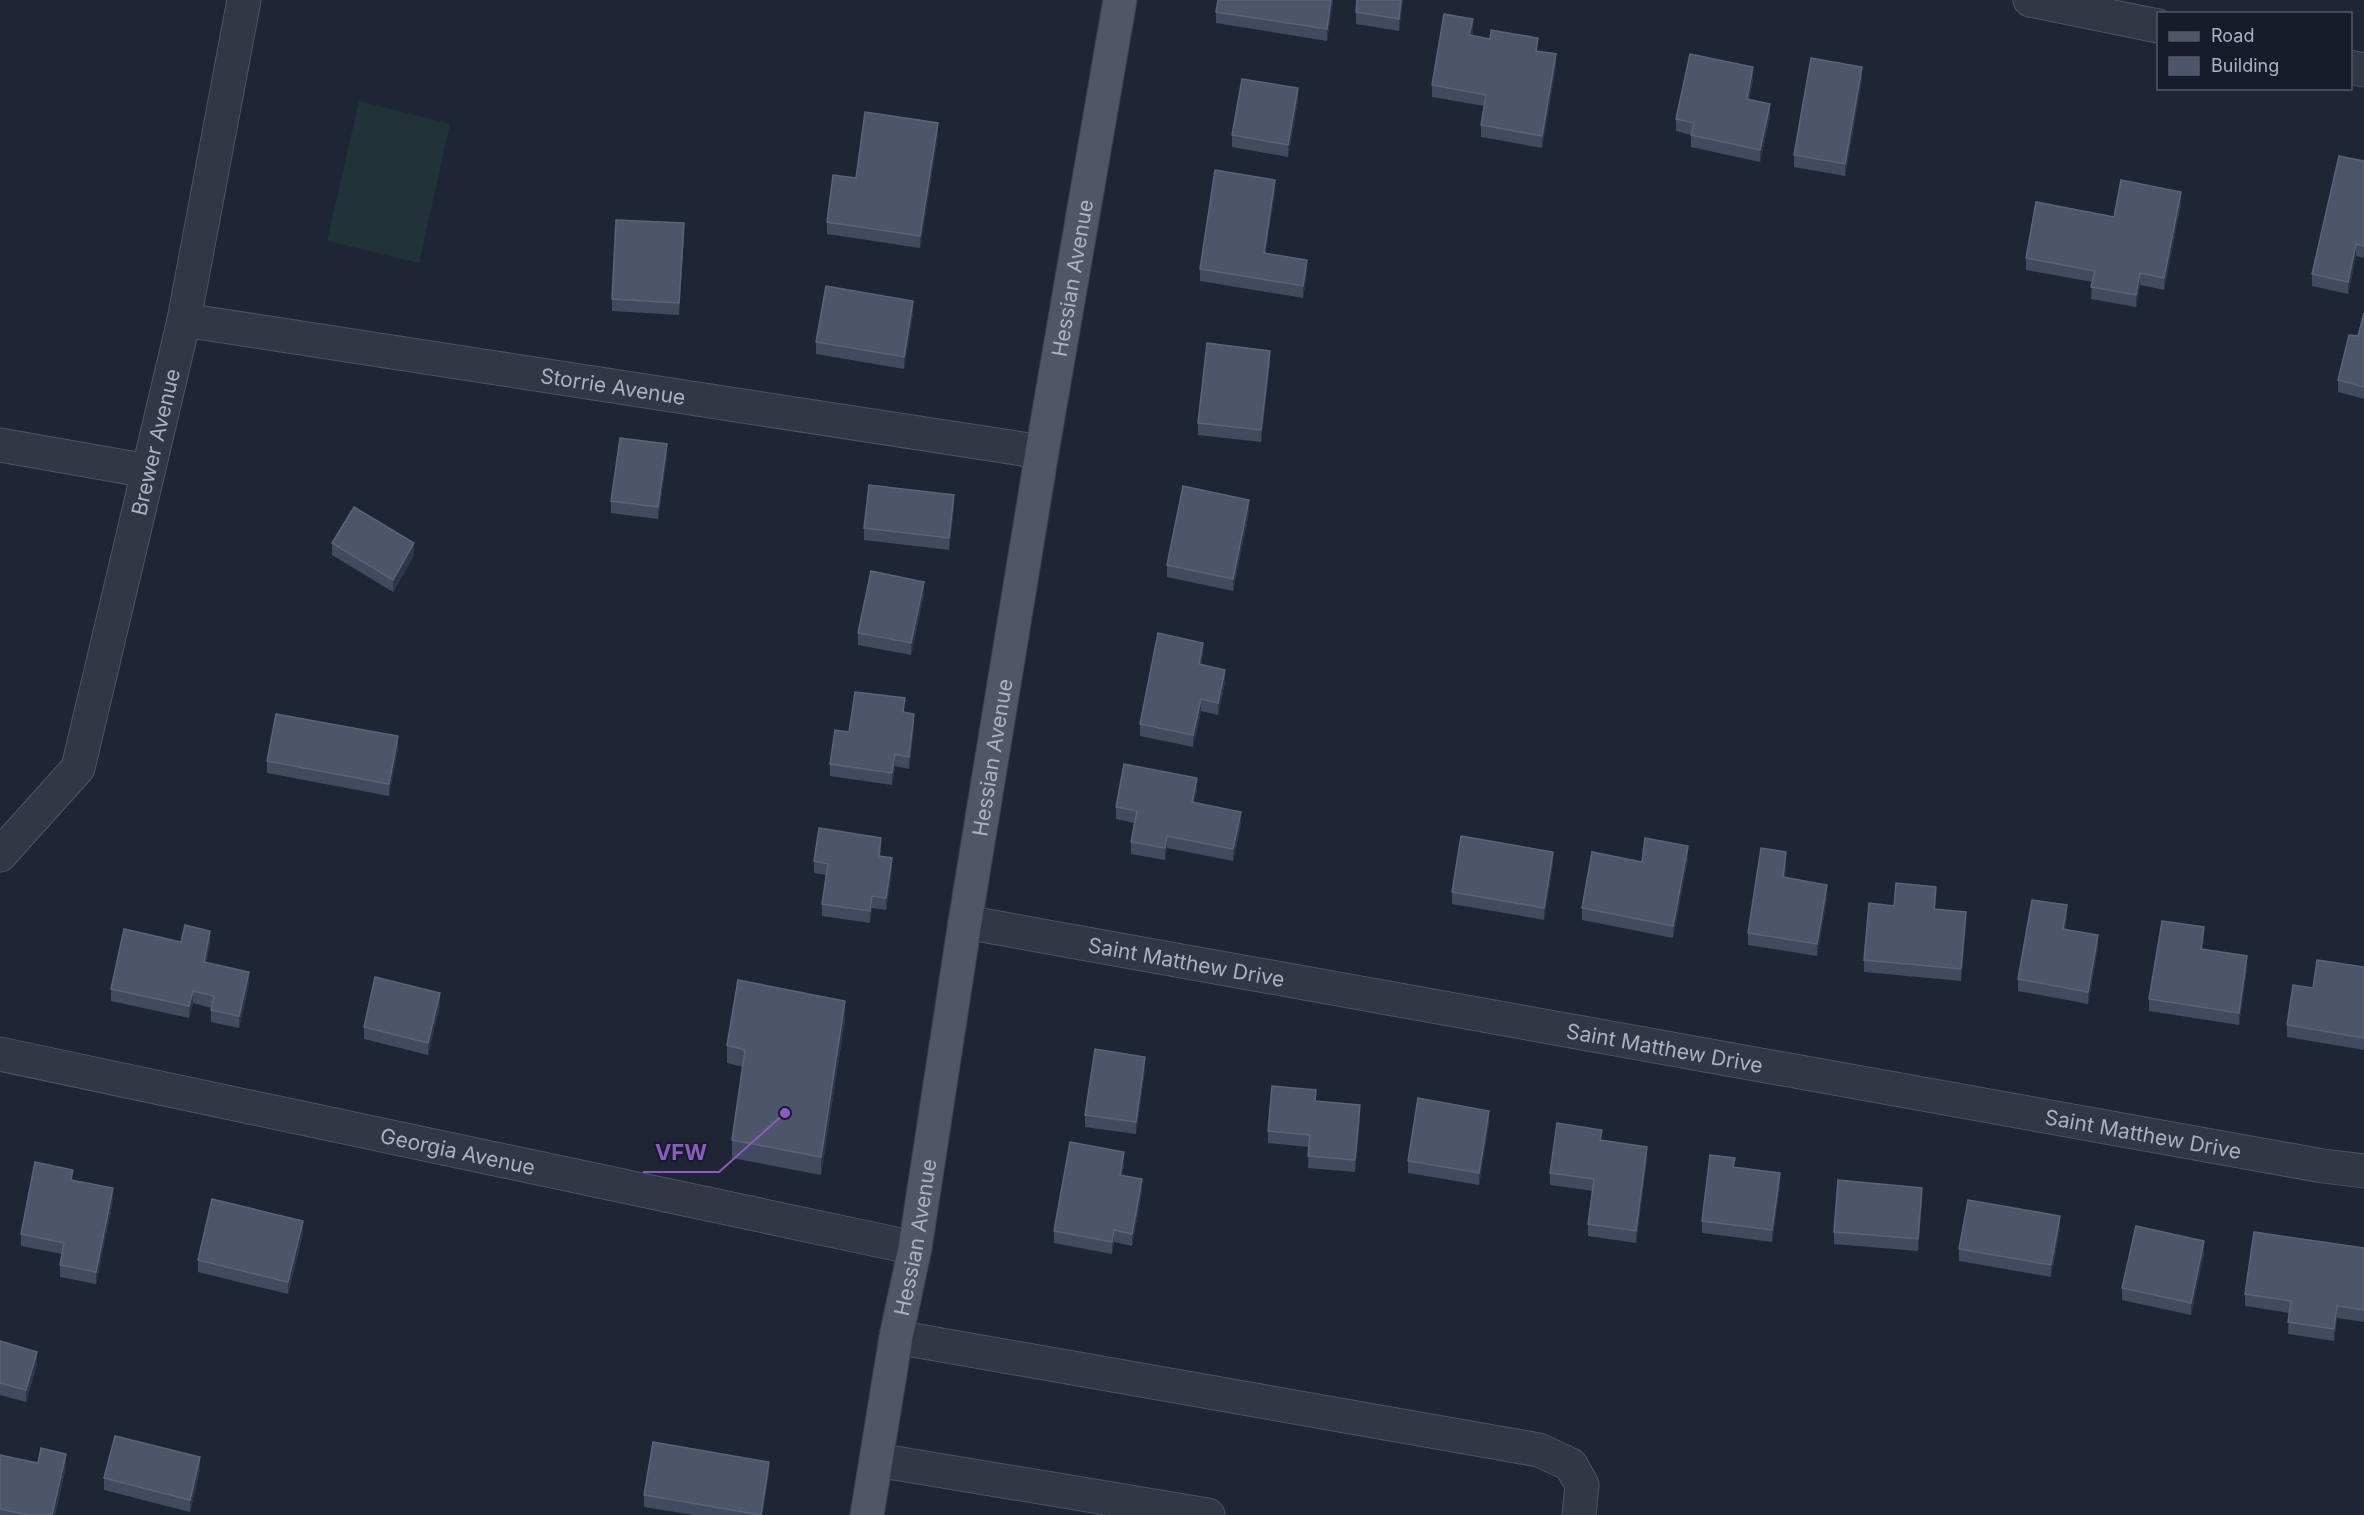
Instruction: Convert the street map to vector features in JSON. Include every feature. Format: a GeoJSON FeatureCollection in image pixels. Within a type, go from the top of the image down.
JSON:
{"type":"FeatureCollection","features":[{"type":"Feature","properties":{"kind":"main road","name":"Hessian Avenue"},"geometry":{"type":"LineString","coordinates":[[867,1515],[896,1337],[915,1248],[965,922],[1119,0]]}},
{"type":"Feature","properties":{"kind":"street","name":"Brewer Avenue"},"geometry":{"type":"LineString","coordinates":[[0,855],[78,768],[184,320],[244,0]]}},
{"type":"Feature","properties":{"kind":"street"},"geometry":{"type":"LineString","coordinates":[[2030,0],[2111,8],[2157,26]]}},
{"type":"Feature","properties":{"kind":"street","name":"Storrie Avenue"},"geometry":{"type":"LineString","coordinates":[[184,320],[1042,452]]}},
{"type":"Feature","properties":{"kind":"street"},"geometry":{"type":"LineString","coordinates":[[0,445],[148,471]]}},
{"type":"Feature","properties":{"kind":"street","name":"Saint Matthew Drive"},"geometry":{"type":"LineString","coordinates":[[965,922],[2323,1166],[2364,1171]]}},
{"type":"Feature","properties":{"kind":"street","name":"Georgia Avenue"},"geometry":{"type":"LineString","coordinates":[[0,1054],[915,1248]]}},
{"type":"Feature","properties":{"kind":"street"},"geometry":{"type":"LineString","coordinates":[[896,1337],[1539,1450],[1571,1465],[1582,1485],[1579,1515]]}},
{"type":"Feature","properties":{"kind":"street"},"geometry":{"type":"LineString","coordinates":[[877,1460],[1208,1515]]}},
{"type":"Feature","properties":{"kind":"shaded area"},"geometry":{"type":"Polygon","coordinates":[[[359,101],[450,124],[419,263],[327,241],[359,101]]]}},
{"type":"Feature","properties":{"kind":"building"},"geometry":{"type":"Polygon","coordinates":[[[1218,0],[1331,0],[1327,29],[1216,12],[1218,0]]]}},
{"type":"Feature","properties":{"kind":"building"},"geometry":{"type":"Polygon","coordinates":[[[1357,0],[1401,0],[1399,19],[1356,12],[1357,0]]]}},
{"type":"Feature","properties":{"kind":"building"},"geometry":{"type":"Polygon","coordinates":[[[1444,14],[1473,19],[1469,35],[1490,39],[1491,30],[1538,38],[1536,51],[1556,54],[1542,136],[1481,125],[1486,95],[1432,85],[1444,14]]]}},
{"type":"Feature","properties":{"kind":"building"},"geometry":{"type":"Polygon","coordinates":[[[1690,54],[1753,67],[1747,99],[1770,104],[1760,150],[1691,135],[1694,123],[1676,119],[1690,54]]]}},
{"type":"Feature","properties":{"kind":"building"},"geometry":{"type":"Polygon","coordinates":[[[1811,58],[1862,67],[1845,164],[1794,155],[1811,58]]]}},
{"type":"Feature","properties":{"kind":"building"},"geometry":{"type":"Polygon","coordinates":[[[1242,79],[1298,88],[1288,145],[1232,135],[1242,79]]]}},
{"type":"Feature","properties":{"kind":"building"},"geometry":{"type":"Polygon","coordinates":[[[865,112],[938,123],[920,236],[827,222],[833,175],[856,178],[865,112]]]}},
{"type":"Feature","properties":{"kind":"building"},"geometry":{"type":"Polygon","coordinates":[[[2339,156],[2364,161],[2364,246],[2356,244],[2348,282],[2312,274],[2339,156]]]}},
{"type":"Feature","properties":{"kind":"building"},"geometry":{"type":"Polygon","coordinates":[[[1215,170],[1275,180],[1264,253],[1307,260],[1303,286],[1200,269],[1215,170]]]}},
{"type":"Feature","properties":{"kind":"building"},"geometry":{"type":"Polygon","coordinates":[[[2121,180],[2181,192],[2164,278],[2140,273],[2136,295],[2091,287],[2095,271],[2026,258],[2036,202],[2114,217],[2121,180]]]}},
{"type":"Feature","properties":{"kind":"building"},"geometry":{"type":"Polygon","coordinates":[[[616,220],[684,223],[679,303],[612,299],[616,220]]]}},
{"type":"Feature","properties":{"kind":"building"},"geometry":{"type":"Polygon","coordinates":[[[826,286],[913,301],[904,357],[816,342],[826,286]]]}},
{"type":"Feature","properties":{"kind":"building"},"geometry":{"type":"Polygon","coordinates":[[[2364,313],[2364,387],[2338,380],[2349,335],[2358,336],[2364,313]]]}},
{"type":"Feature","properties":{"kind":"building"},"geometry":{"type":"Polygon","coordinates":[[[1207,343],[1270,351],[1261,430],[1198,423],[1207,343]]]}},
{"type":"Feature","properties":{"kind":"building"},"geometry":{"type":"Polygon","coordinates":[[[620,438],[667,444],[658,507],[611,501],[620,438]]]}},
{"type":"Feature","properties":{"kind":"building"},"geometry":{"type":"Polygon","coordinates":[[[869,485],[954,495],[949,538],[864,528],[869,485]]]}},
{"type":"Feature","properties":{"kind":"building"},"geometry":{"type":"Polygon","coordinates":[[[1183,486],[1249,500],[1233,579],[1167,565],[1183,486]]]}},
{"type":"Feature","properties":{"kind":"building"},"geometry":{"type":"Polygon","coordinates":[[[354,507],[414,543],[393,580],[332,543],[354,507]]]}},
{"type":"Feature","properties":{"kind":"building"},"geometry":{"type":"Polygon","coordinates":[[[871,571],[924,582],[911,643],[858,633],[871,571]]]}},
{"type":"Feature","properties":{"kind":"building"},"geometry":{"type":"Polygon","coordinates":[[[1158,633],[1203,643],[1199,664],[1225,670],[1218,703],[1201,699],[1193,735],[1140,724],[1158,633]]]}},
{"type":"Feature","properties":{"kind":"building"},"geometry":{"type":"Polygon","coordinates":[[[855,692],[905,698],[903,712],[914,714],[909,757],[895,754],[892,773],[830,764],[835,730],[849,732],[855,692]]]}},
{"type":"Feature","properties":{"kind":"building"},"geometry":{"type":"Polygon","coordinates":[[[276,714],[398,736],[389,784],[267,761],[276,714]]]}},
{"type":"Feature","properties":{"kind":"building"},"geometry":{"type":"Polygon","coordinates":[[[1124,764],[1197,778],[1192,802],[1241,812],[1233,849],[1167,836],[1165,848],[1131,842],[1137,811],[1116,807],[1124,764]]]}},
{"type":"Feature","properties":{"kind":"building"},"geometry":{"type":"Polygon","coordinates":[[[819,828],[881,838],[879,856],[892,858],[886,898],[872,896],[870,911],[822,904],[828,864],[814,861],[819,828]]]}},
{"type":"Feature","properties":{"kind":"building"},"geometry":{"type":"Polygon","coordinates":[[[1461,836],[1553,852],[1544,908],[1452,892],[1461,836]]]}},
{"type":"Feature","properties":{"kind":"building"},"geometry":{"type":"Polygon","coordinates":[[[1645,838],[1688,846],[1673,926],[1582,908],[1592,852],[1642,862],[1645,838]]]}},
{"type":"Feature","properties":{"kind":"building"},"geometry":{"type":"Polygon","coordinates":[[[1761,848],[1786,852],[1783,877],[1827,885],[1817,944],[1748,933],[1761,848]]]}},
{"type":"Feature","properties":{"kind":"building"},"geometry":{"type":"Polygon","coordinates":[[[1896,883],[1936,887],[1934,909],[1966,912],[1961,969],[1864,960],[1869,903],[1894,906],[1896,883]]]}},
{"type":"Feature","properties":{"kind":"building"},"geometry":{"type":"Polygon","coordinates":[[[2032,900],[2067,905],[2063,929],[2098,935],[2088,992],[2018,979],[2032,900]]]}},
{"type":"Feature","properties":{"kind":"building"},"geometry":{"type":"Polygon","coordinates":[[[2162,921],[2204,927],[2201,949],[2247,956],[2239,1013],[2149,999],[2162,921]]]}},
{"type":"Feature","properties":{"kind":"building"},"geometry":{"type":"Polygon","coordinates":[[[185,925],[210,931],[204,962],[249,972],[239,1016],[211,1010],[214,996],[193,991],[189,1006],[111,989],[124,929],[181,942],[185,925]]]}},
{"type":"Feature","properties":{"kind":"building"},"geometry":{"type":"Polygon","coordinates":[[[2317,960],[2364,967],[2364,1038],[2287,1025],[2293,985],[2313,988],[2317,960]]]}},
{"type":"Feature","properties":{"kind":"building"},"geometry":{"type":"Polygon","coordinates":[[[375,977],[440,993],[428,1043],[364,1027],[375,977]]]}},
{"type":"Feature","properties":{"kind":"building"},"geometry":{"type":"Polygon","coordinates":[[[738,980],[845,1001],[821,1157],[732,1140],[745,1050],[727,1045],[738,980]]]}},
{"type":"Feature","properties":{"kind":"building"},"geometry":{"type":"Polygon","coordinates":[[[1095,1049],[1145,1057],[1136,1122],[1085,1115],[1095,1049]]]}},
{"type":"Feature","properties":{"kind":"building"},"geometry":{"type":"Polygon","coordinates":[[[1272,1086],[1316,1090],[1315,1101],[1360,1105],[1355,1160],[1308,1156],[1310,1135],[1268,1131],[1272,1086]]]}},
{"type":"Feature","properties":{"kind":"building"},"geometry":{"type":"Polygon","coordinates":[[[1418,1098],[1489,1111],[1479,1173],[1408,1161],[1418,1098]]]}},
{"type":"Feature","properties":{"kind":"building"},"geometry":{"type":"Polygon","coordinates":[[[1557,1123],[1602,1130],[1600,1140],[1647,1147],[1636,1231],[1588,1224],[1594,1179],[1550,1173],[1557,1123]]]}},
{"type":"Feature","properties":{"kind":"building"},"geometry":{"type":"Polygon","coordinates":[[[1070,1142],[1124,1152],[1120,1175],[1142,1179],[1132,1234],[1114,1230],[1112,1242],[1054,1231],[1070,1142]]]}},
{"type":"Feature","properties":{"kind":"building"},"geometry":{"type":"Polygon","coordinates":[[[1710,1155],[1735,1158],[1733,1167],[1780,1173],[1772,1230],[1702,1221],[1710,1155]]]}},
{"type":"Feature","properties":{"kind":"building"},"geometry":{"type":"Polygon","coordinates":[[[35,1162],[73,1170],[71,1180],[113,1188],[96,1272],[60,1265],[64,1243],[21,1234],[35,1162]]]}},
{"type":"Feature","properties":{"kind":"building"},"geometry":{"type":"Polygon","coordinates":[[[1838,1180],[1922,1188],[1918,1239],[1834,1232],[1838,1180]]]}},
{"type":"Feature","properties":{"kind":"building"},"geometry":{"type":"Polygon","coordinates":[[[212,1199],[303,1221],[288,1282],[198,1260],[212,1199]]]}},
{"type":"Feature","properties":{"kind":"building"},"geometry":{"type":"Polygon","coordinates":[[[1968,1200],[2060,1216],[2051,1265],[1959,1249],[1968,1200]]]}},
{"type":"Feature","properties":{"kind":"building"},"geometry":{"type":"Polygon","coordinates":[[[2136,1226],[2204,1241],[2191,1303],[2122,1288],[2136,1226]]]}},
{"type":"Feature","properties":{"kind":"building"},"geometry":{"type":"Polygon","coordinates":[[[2254,1232],[2364,1248],[2364,1310],[2337,1306],[2334,1329],[2288,1322],[2291,1301],[2245,1294],[2254,1232]]]}},
{"type":"Feature","properties":{"kind":"building"},"geometry":{"type":"Polygon","coordinates":[[[0,1341],[37,1352],[26,1390],[0,1383],[0,1341]]]}},
{"type":"Feature","properties":{"kind":"building"},"geometry":{"type":"Polygon","coordinates":[[[115,1436],[200,1457],[190,1500],[104,1478],[115,1436]]]}},
{"type":"Feature","properties":{"kind":"building"},"geometry":{"type":"Polygon","coordinates":[[[653,1442],[769,1462],[761,1515],[644,1495],[653,1442]]]}},
{"type":"Feature","properties":{"kind":"building"},"geometry":{"type":"Polygon","coordinates":[[[41,1448],[66,1454],[52,1515],[28,1515],[0,1509],[0,1455],[38,1463],[41,1448]]]}},
{"type":"Feature","properties":{"kind":"place","name":"VFW"},"geometry":{"type":"Point","coordinates":[785,1113]}}]}
